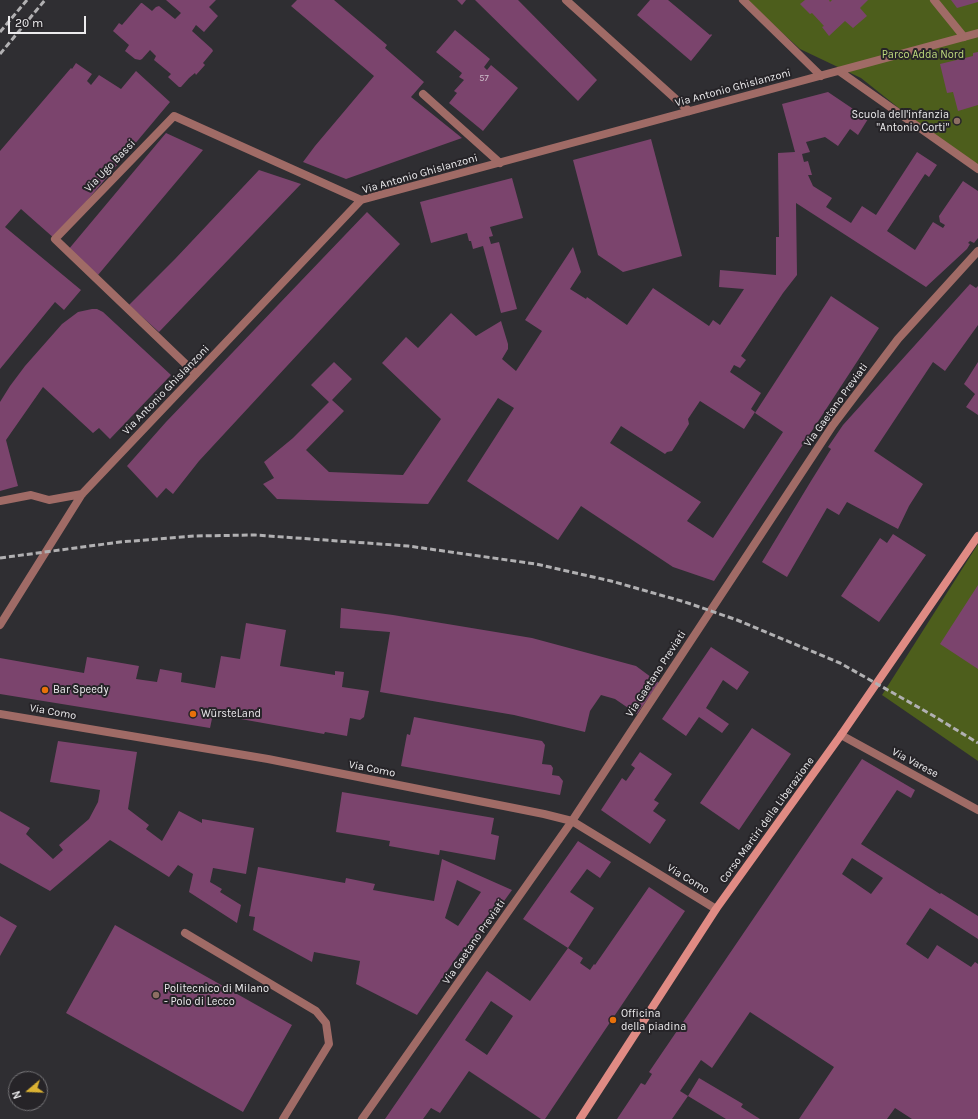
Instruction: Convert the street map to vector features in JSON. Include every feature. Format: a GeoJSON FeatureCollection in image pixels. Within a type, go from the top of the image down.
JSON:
{"type":"FeatureCollection","features":[{"type":"Feature","properties":{"kind":"main road","name":"Corso Martiri della Liberazione"},"geometry":{"type":"LineString","coordinates":[[580,1119],[716,909],[841,735],[978,536]]}},
{"type":"Feature","properties":{"kind":"street"},"geometry":{"type":"LineString","coordinates":[[566,0],[689,111]]}},
{"type":"Feature","properties":{"kind":"street"},"geometry":{"type":"LineString","coordinates":[[743,0],[821,76]]}},
{"type":"Feature","properties":{"kind":"street"},"geometry":{"type":"LineString","coordinates":[[934,0],[964,37]]}},
{"type":"Feature","properties":{"kind":"street","name":"Via Antonio Ghislanzoni"},"geometry":{"type":"LineString","coordinates":[[0,625],[82,494],[362,200],[978,33]]}},
{"type":"Feature","properties":{"kind":"street"},"geometry":{"type":"LineString","coordinates":[[839,70],[978,169]]}},
{"type":"Feature","properties":{"kind":"street"},"geometry":{"type":"LineString","coordinates":[[423,94],[500,163]]}},
{"type":"Feature","properties":{"kind":"street","name":"Via Ugo Bassi"},"geometry":{"type":"LineString","coordinates":[[196,374],[55,239],[174,116],[362,200]]}},
{"type":"Feature","properties":{"kind":"street","name":"Via Gaetano Previati"},"geometry":{"type":"LineString","coordinates":[[362,1119],[572,821],[833,425],[898,340],[978,251]]}},
{"type":"Feature","properties":{"kind":"street"},"geometry":{"type":"LineString","coordinates":[[0,501],[32,495],[49,500],[82,494]]}},
{"type":"Feature","properties":{"kind":"street","name":"Via Como"},"geometry":{"type":"LineString","coordinates":[[0,714],[268,759],[537,812],[572,821],[716,909]]}},
{"type":"Feature","properties":{"kind":"street","name":"Via Varese"},"geometry":{"type":"LineString","coordinates":[[841,735],[978,810]]}},
{"type":"Feature","properties":{"kind":"street"},"geometry":{"type":"LineString","coordinates":[[185,933],[316,1011],[326,1023],[329,1044],[283,1119]]}},
{"type":"Feature","properties":{"kind":"green space","name":"Parco Adda Nord"},"geometry":{"type":"Polygon","coordinates":[[[746,0],[978,0],[978,171],[861,78],[800,49],[746,0]]]}},
{"type":"Feature","properties":{"kind":"green space"},"geometry":{"type":"Polygon","coordinates":[[[978,544],[978,761],[882,695],[978,544]]]}},
{"type":"Feature","properties":{"kind":"building"},"geometry":{"type":"Polygon","coordinates":[[[166,0],[216,0],[209,7],[218,16],[204,32],[196,25],[192,31],[213,51],[203,63],[205,65],[196,75],[195,73],[181,87],[179,87],[168,77],[171,74],[154,60],[156,56],[150,50],[142,59],[135,59],[125,51],[129,45],[113,31],[119,23],[122,25],[141,3],[152,11],[159,6],[175,19],[181,13],[166,0]]]}},
{"type":"Feature","properties":{"kind":"building"},"geometry":{"type":"Polygon","coordinates":[[[297,0],[334,0],[387,45],[385,48],[424,82],[411,97],[462,138],[346,179],[303,162],[374,76],[291,6],[297,0]]]}},
{"type":"Feature","properties":{"kind":"building"},"geometry":{"type":"Polygon","coordinates":[[[457,0],[466,0],[462,5],[457,0]]]}},
{"type":"Feature","properties":{"kind":"building"},"geometry":{"type":"Polygon","coordinates":[[[475,0],[518,0],[597,80],[578,101],[475,0]]]}},
{"type":"Feature","properties":{"kind":"building"},"geometry":{"type":"Polygon","coordinates":[[[650,0],[668,0],[710,35],[712,35],[691,61],[637,15],[650,0]]]}},
{"type":"Feature","properties":{"kind":"building"},"geometry":{"type":"Polygon","coordinates":[[[805,0],[829,0],[830,2],[832,0],[868,0],[860,8],[867,16],[853,28],[845,21],[829,36],[822,27],[824,26],[812,13],[810,14],[800,4],[805,0]]]}},
{"type":"Feature","properties":{"kind":"building"},"geometry":{"type":"Polygon","coordinates":[[[951,0],[978,0],[978,2],[957,8],[951,0]]]}},
{"type":"Feature","properties":{"kind":"building"},"geometry":{"type":"Polygon","coordinates":[[[455,30],[490,59],[484,67],[487,70],[491,65],[518,88],[483,131],[449,103],[457,93],[454,91],[464,80],[459,77],[462,73],[436,52],[455,30]]]}},
{"type":"Feature","properties":{"kind":"building"},"geometry":{"type":"Polygon","coordinates":[[[978,52],[978,105],[958,111],[953,92],[947,93],[940,64],[973,56],[973,53],[978,52]]]}},
{"type":"Feature","properties":{"kind":"building"},"geometry":{"type":"Polygon","coordinates":[[[76,63],[92,74],[87,81],[91,85],[99,75],[121,89],[136,71],[170,102],[55,239],[21,209],[5,227],[81,290],[64,310],[55,302],[0,369],[0,151],[76,63]]]}},
{"type":"Feature","properties":{"kind":"building"},"geometry":{"type":"Polygon","coordinates":[[[828,92],[868,119],[858,135],[850,129],[838,146],[825,137],[806,142],[810,152],[802,154],[804,162],[808,161],[812,175],[808,175],[813,186],[832,198],[826,207],[851,223],[862,206],[876,215],[917,152],[937,165],[929,177],[925,174],[887,231],[915,250],[933,222],[943,228],[945,225],[940,222],[939,216],[963,181],[978,191],[978,238],[974,243],[970,241],[967,249],[926,287],[796,203],[797,275],[783,293],[741,356],[746,360],[740,368],[734,365],[730,372],[761,393],[751,409],[755,412],[744,429],[700,401],[688,419],[689,424],[672,451],[665,454],[621,426],[610,443],[701,502],[687,521],[713,538],[783,432],[755,413],[831,296],[879,328],[714,581],[673,567],[581,506],[558,540],[467,481],[514,408],[498,398],[428,504],[277,499],[263,484],[274,478],[264,462],[293,438],[329,402],[311,385],[334,362],[352,379],[332,400],[344,411],[306,450],[329,472],[403,475],[441,419],[382,363],[406,337],[418,348],[451,313],[476,336],[501,321],[508,344],[508,349],[502,359],[516,371],[542,331],[525,320],[573,247],[581,272],[570,289],[586,299],[587,297],[627,325],[653,288],[709,326],[713,320],[720,325],[744,289],[719,287],[720,270],[776,275],[776,237],[779,237],[778,153],[795,152],[782,104],[828,92]]]}},
{"type":"Feature","properties":{"kind":"building"},"geometry":{"type":"Polygon","coordinates":[[[166,133],[203,150],[98,275],[68,250],[166,133]]]}},
{"type":"Feature","properties":{"kind":"building"},"geometry":{"type":"Polygon","coordinates":[[[651,139],[682,256],[623,272],[598,255],[573,160],[651,139]]]}},
{"type":"Feature","properties":{"kind":"building"},"geometry":{"type":"Polygon","coordinates":[[[259,170],[301,184],[159,332],[129,305],[175,259],[259,170]]]}},
{"type":"Feature","properties":{"kind":"building"},"geometry":{"type":"Polygon","coordinates":[[[512,178],[523,218],[490,227],[493,236],[489,237],[491,244],[499,242],[517,309],[501,313],[483,246],[473,249],[467,233],[431,243],[420,202],[512,178]]]}},
{"type":"Feature","properties":{"kind":"building"},"geometry":{"type":"Polygon","coordinates":[[[367,212],[400,244],[199,461],[173,494],[166,488],[157,498],[127,466],[166,422],[367,212]]]}},
{"type":"Feature","properties":{"kind":"building"},"geometry":{"type":"Polygon","coordinates":[[[970,284],[976,288],[978,286],[978,325],[945,371],[933,362],[874,451],[923,484],[909,506],[898,529],[847,502],[839,515],[827,508],[787,577],[762,562],[831,449],[828,447],[843,425],[970,284]]]}},
{"type":"Feature","properties":{"kind":"building"},"geometry":{"type":"Polygon","coordinates":[[[97,309],[103,312],[171,375],[110,439],[99,428],[93,433],[43,387],[6,440],[18,486],[0,491],[0,402],[25,366],[62,324],[78,312],[97,309]]]}},
{"type":"Feature","properties":{"kind":"building"},"geometry":{"type":"Polygon","coordinates":[[[978,362],[978,415],[966,407],[975,394],[964,384],[978,362]]]}},
{"type":"Feature","properties":{"kind":"building"},"geometry":{"type":"Polygon","coordinates":[[[893,534],[926,555],[879,622],[841,596],[880,538],[887,543],[893,534]]]}},
{"type":"Feature","properties":{"kind":"building"},"geometry":{"type":"Polygon","coordinates":[[[978,585],[978,669],[940,644],[978,585]]]}},
{"type":"Feature","properties":{"kind":"building"},"geometry":{"type":"Polygon","coordinates":[[[341,608],[532,638],[636,666],[659,683],[637,714],[615,699],[601,695],[590,711],[585,732],[514,715],[380,692],[390,632],[340,628],[341,608]]]}},
{"type":"Feature","properties":{"kind":"building"},"geometry":{"type":"Polygon","coordinates":[[[246,623],[286,630],[280,666],[335,675],[335,671],[344,672],[342,687],[369,691],[364,717],[360,720],[350,718],[347,736],[325,732],[324,734],[213,714],[210,728],[0,694],[0,658],[84,673],[87,657],[139,666],[136,679],[157,682],[160,669],[182,673],[181,682],[215,688],[221,656],[240,659],[246,623]]]}},
{"type":"Feature","properties":{"kind":"building"},"geometry":{"type":"Polygon","coordinates":[[[711,647],[749,672],[737,690],[723,680],[706,708],[729,724],[722,733],[699,717],[686,736],[662,719],[711,647]]]}},
{"type":"Feature","properties":{"kind":"building"},"geometry":{"type":"Polygon","coordinates":[[[414,717],[542,741],[545,745],[542,764],[551,765],[553,768],[552,775],[559,776],[563,781],[560,795],[401,766],[407,734],[410,735],[414,717]]]}},
{"type":"Feature","properties":{"kind":"building"},"geometry":{"type":"Polygon","coordinates":[[[752,728],[791,754],[739,830],[700,803],[752,728]]]}},
{"type":"Feature","properties":{"kind":"building"},"geometry":{"type":"Polygon","coordinates":[[[58,741],[137,752],[128,809],[149,825],[146,829],[162,841],[179,811],[202,823],[202,819],[254,828],[246,874],[213,868],[210,882],[222,889],[220,892],[241,905],[237,923],[189,892],[193,874],[178,865],[169,877],[110,840],[50,891],[0,863],[0,811],[30,828],[26,834],[53,859],[63,850],[59,845],[89,819],[98,802],[100,790],[50,782],[58,741]]]}},
{"type":"Feature","properties":{"kind":"building"},"geometry":{"type":"Polygon","coordinates":[[[640,752],[672,774],[654,800],[659,803],[653,811],[666,820],[650,844],[601,810],[622,778],[626,781],[635,768],[631,765],[640,752]]]}},
{"type":"Feature","properties":{"kind":"building"},"geometry":{"type":"Polygon","coordinates":[[[862,759],[915,790],[911,798],[897,790],[861,844],[978,916],[978,939],[930,908],[906,944],[928,959],[937,945],[971,967],[975,962],[978,964],[978,1119],[912,1119],[895,1108],[887,1119],[799,1119],[834,1067],[750,1012],[712,1068],[701,1060],[680,1091],[688,1096],[672,1119],[617,1119],[641,1083],[645,1085],[652,1074],[649,1072],[862,759]],[[852,858],[842,874],[871,894],[883,878],[852,858]]]}},
{"type":"Feature","properties":{"kind":"building"},"geometry":{"type":"Polygon","coordinates":[[[342,792],[494,818],[491,834],[499,836],[495,860],[440,850],[439,855],[389,846],[390,841],[336,832],[342,792]]]}},
{"type":"Feature","properties":{"kind":"building"},"geometry":{"type":"Polygon","coordinates":[[[578,841],[611,862],[600,878],[587,869],[570,892],[594,908],[568,948],[523,919],[578,841]]]}},
{"type":"Feature","properties":{"kind":"building"},"geometry":{"type":"Polygon","coordinates":[[[442,859],[512,890],[466,954],[461,951],[417,1015],[356,984],[360,961],[314,952],[312,962],[253,930],[255,917],[249,916],[258,867],[345,883],[346,878],[375,884],[373,890],[434,901],[442,859]],[[457,880],[445,918],[458,926],[481,892],[457,880]]]}},
{"type":"Feature","properties":{"kind":"building"},"geometry":{"type":"Polygon","coordinates":[[[649,887],[685,911],[545,1119],[541,1119],[469,1071],[440,1113],[431,1108],[423,1119],[385,1119],[487,971],[530,1001],[568,948],[583,958],[580,963],[590,970],[594,964],[595,965],[649,887]],[[491,1001],[465,1040],[487,1055],[513,1016],[491,1001]]]}},
{"type":"Feature","properties":{"kind":"building"},"geometry":{"type":"Polygon","coordinates":[[[0,916],[17,926],[0,956],[0,916]]]}},
{"type":"Feature","properties":{"kind":"building"},"geometry":{"type":"Polygon","coordinates":[[[115,925],[292,1025],[243,1112],[66,1013],[115,925]]]}},
{"type":"Feature","properties":{"kind":"building"},"geometry":{"type":"Polygon","coordinates":[[[699,1078],[743,1104],[741,1107],[760,1119],[726,1119],[688,1096],[699,1078]]]}},
{"type":"Feature","properties":{"kind":"railway"},"geometry":{"type":"LineString","coordinates":[[0,32],[27,0]]}},
{"type":"Feature","properties":{"kind":"railway"},"geometry":{"type":"LineString","coordinates":[[0,54],[45,0]]}},
{"type":"Feature","properties":{"kind":"railway"},"geometry":{"type":"LineString","coordinates":[[0,558],[120,542],[195,536],[255,535],[408,546],[536,564],[611,581],[685,602],[737,620],[840,663],[978,743]]}},
{"type":"Feature","properties":{"kind":"place","name":"Scuola dell'infanzia \"Antonio Corti\""},"geometry":{"type":"Point","coordinates":[957,121]}},
{"type":"Feature","properties":{"kind":"place","name":"Bar Speedy"},"geometry":{"type":"Point","coordinates":[45,690]}},
{"type":"Feature","properties":{"kind":"place","name":"WürsteLand"},"geometry":{"type":"Point","coordinates":[193,714]}},
{"type":"Feature","properties":{"kind":"place","name":"Politecnico di Milano - Polo di Lecco"},"geometry":{"type":"Point","coordinates":[156,995]}},
{"type":"Feature","properties":{"kind":"place","name":"Officina della piadina"},"geometry":{"type":"Point","coordinates":[613,1020]}}]}
